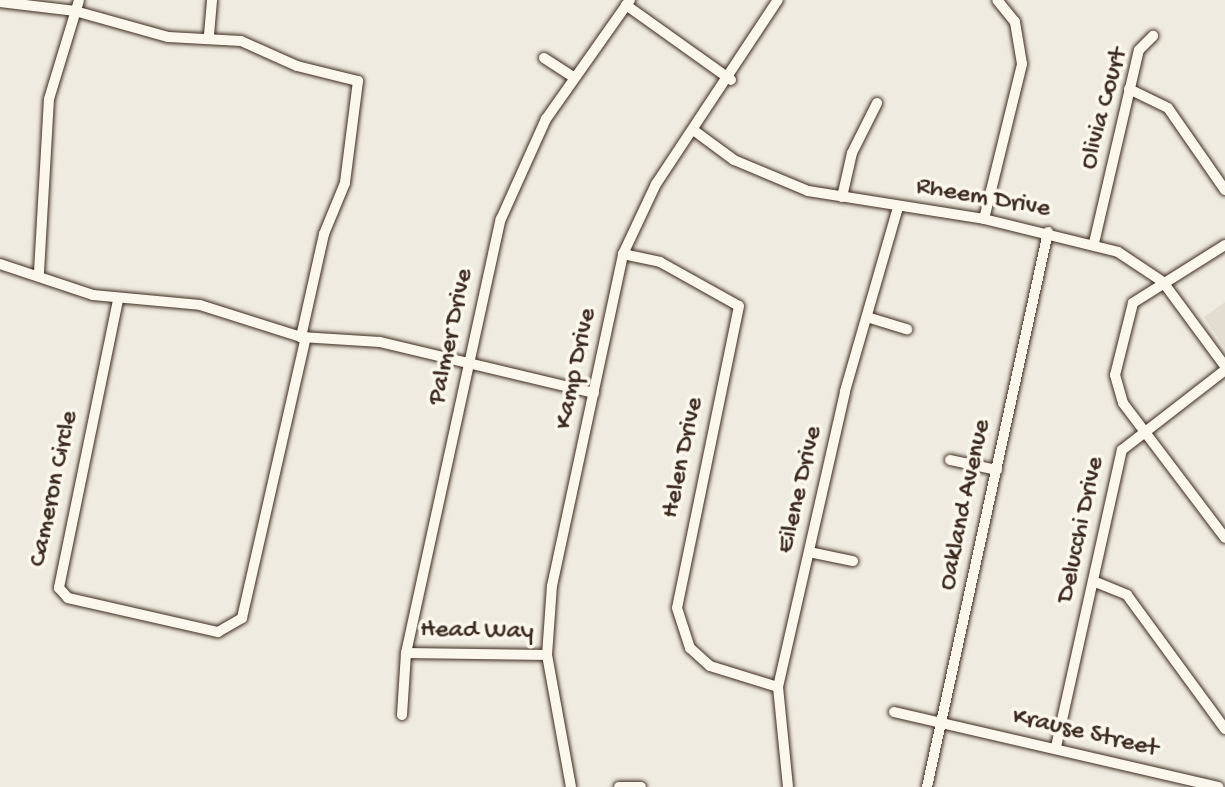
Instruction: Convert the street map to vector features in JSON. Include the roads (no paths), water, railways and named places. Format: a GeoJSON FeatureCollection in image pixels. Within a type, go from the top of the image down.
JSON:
{"type":"FeatureCollection","features":[{"type":"Feature","properties":{"kind":"street"},"geometry":{"type":"LineString","coordinates":[[209,35],[212,0]]}},
{"type":"Feature","properties":{"kind":"street","name":"Kamp Drive"},"geometry":{"type":"LineString","coordinates":[[571,787],[547,655],[552,586],[623,254],[656,184],[731,80],[778,0]]}},
{"type":"Feature","properties":{"kind":"street"},"geometry":{"type":"LineString","coordinates":[[984,219],[1022,64],[1015,22],[997,0]]}},
{"type":"Feature","properties":{"kind":"street"},"geometry":{"type":"LineString","coordinates":[[0,2],[77,5],[168,37],[209,35],[358,81],[345,183],[324,234],[303,337]]}},
{"type":"Feature","properties":{"kind":"street"},"geometry":{"type":"LineString","coordinates":[[628,3],[731,80]]}},
{"type":"Feature","properties":{"kind":"street","name":"Palmer Drive"},"geometry":{"type":"LineString","coordinates":[[402,715],[406,653],[469,363],[520,165],[573,77],[628,3]]}},
{"type":"Feature","properties":{"kind":"street"},"geometry":{"type":"LineString","coordinates":[[39,272],[49,99],[77,5]]}},
{"type":"Feature","properties":{"kind":"street","name":"Olivia Court"},"geometry":{"type":"LineString","coordinates":[[1094,243],[1139,50],[1153,36]]}},
{"type":"Feature","properties":{"kind":"street"},"geometry":{"type":"LineString","coordinates":[[544,58],[573,77]]}},
{"type":"Feature","properties":{"kind":"street"},"geometry":{"type":"LineString","coordinates":[[1129,89],[1168,108],[1225,190]]}},
{"type":"Feature","properties":{"kind":"street"},"geometry":{"type":"LineString","coordinates":[[842,197],[852,153],[877,103]]}},
{"type":"Feature","properties":{"kind":"street","name":"Rheem Drive"},"geometry":{"type":"LineString","coordinates":[[696,132],[776,181],[842,197],[984,219],[1094,243],[1163,282],[1225,368]]}},
{"type":"Feature","properties":{"kind":"street","name":"Eilene Drive"},"geometry":{"type":"LineString","coordinates":[[788,787],[778,687],[809,552],[898,207]]}},
{"type":"Feature","properties":{"kind":"street","name":"Oakland Avenue"},"geometry":{"type":"LineString","coordinates":[[927,787],[1048,232]]}},
{"type":"Feature","properties":{"kind":"street"},"geometry":{"type":"LineString","coordinates":[[1225,245],[1133,303],[1115,375],[1123,403],[1145,428],[1225,538]]}},
{"type":"Feature","properties":{"kind":"street","name":"Helen Drive"},"geometry":{"type":"LineString","coordinates":[[623,254],[660,262],[739,306],[677,608],[690,648],[710,666],[778,687]]}},
{"type":"Feature","properties":{"kind":"street"},"geometry":{"type":"LineString","coordinates":[[0,264],[39,272],[118,300],[200,305],[303,337],[380,342],[594,393]]}},
{"type":"Feature","properties":{"kind":"street","name":"Cameron Circle"},"geometry":{"type":"LineString","coordinates":[[118,300],[59,588],[68,598],[218,632],[242,618],[303,337]]}},
{"type":"Feature","properties":{"kind":"street"},"geometry":{"type":"LineString","coordinates":[[870,318],[907,329]]}},
{"type":"Feature","properties":{"kind":"street","name":"Delucchi Drive"},"geometry":{"type":"LineString","coordinates":[[1056,747],[1122,450],[1145,428],[1225,368]]}},
{"type":"Feature","properties":{"kind":"street"},"geometry":{"type":"LineString","coordinates":[[950,460],[997,470]]}},
{"type":"Feature","properties":{"kind":"street"},"geometry":{"type":"LineString","coordinates":[[809,552],[853,561]]}},
{"type":"Feature","properties":{"kind":"street"},"geometry":{"type":"LineString","coordinates":[[1093,581],[1127,595],[1225,729]]}},
{"type":"Feature","properties":{"kind":"street","name":"Head Way"},"geometry":{"type":"LineString","coordinates":[[406,653],[547,655]]}},
{"type":"Feature","properties":{"kind":"street","name":"Krause Street"},"geometry":{"type":"LineString","coordinates":[[894,712],[1056,747],[1218,787]]}},
{"type":"Feature","properties":{"kind":"street"},"geometry":{"type":"LineString","coordinates":[[619,787],[641,787]]}}]}
